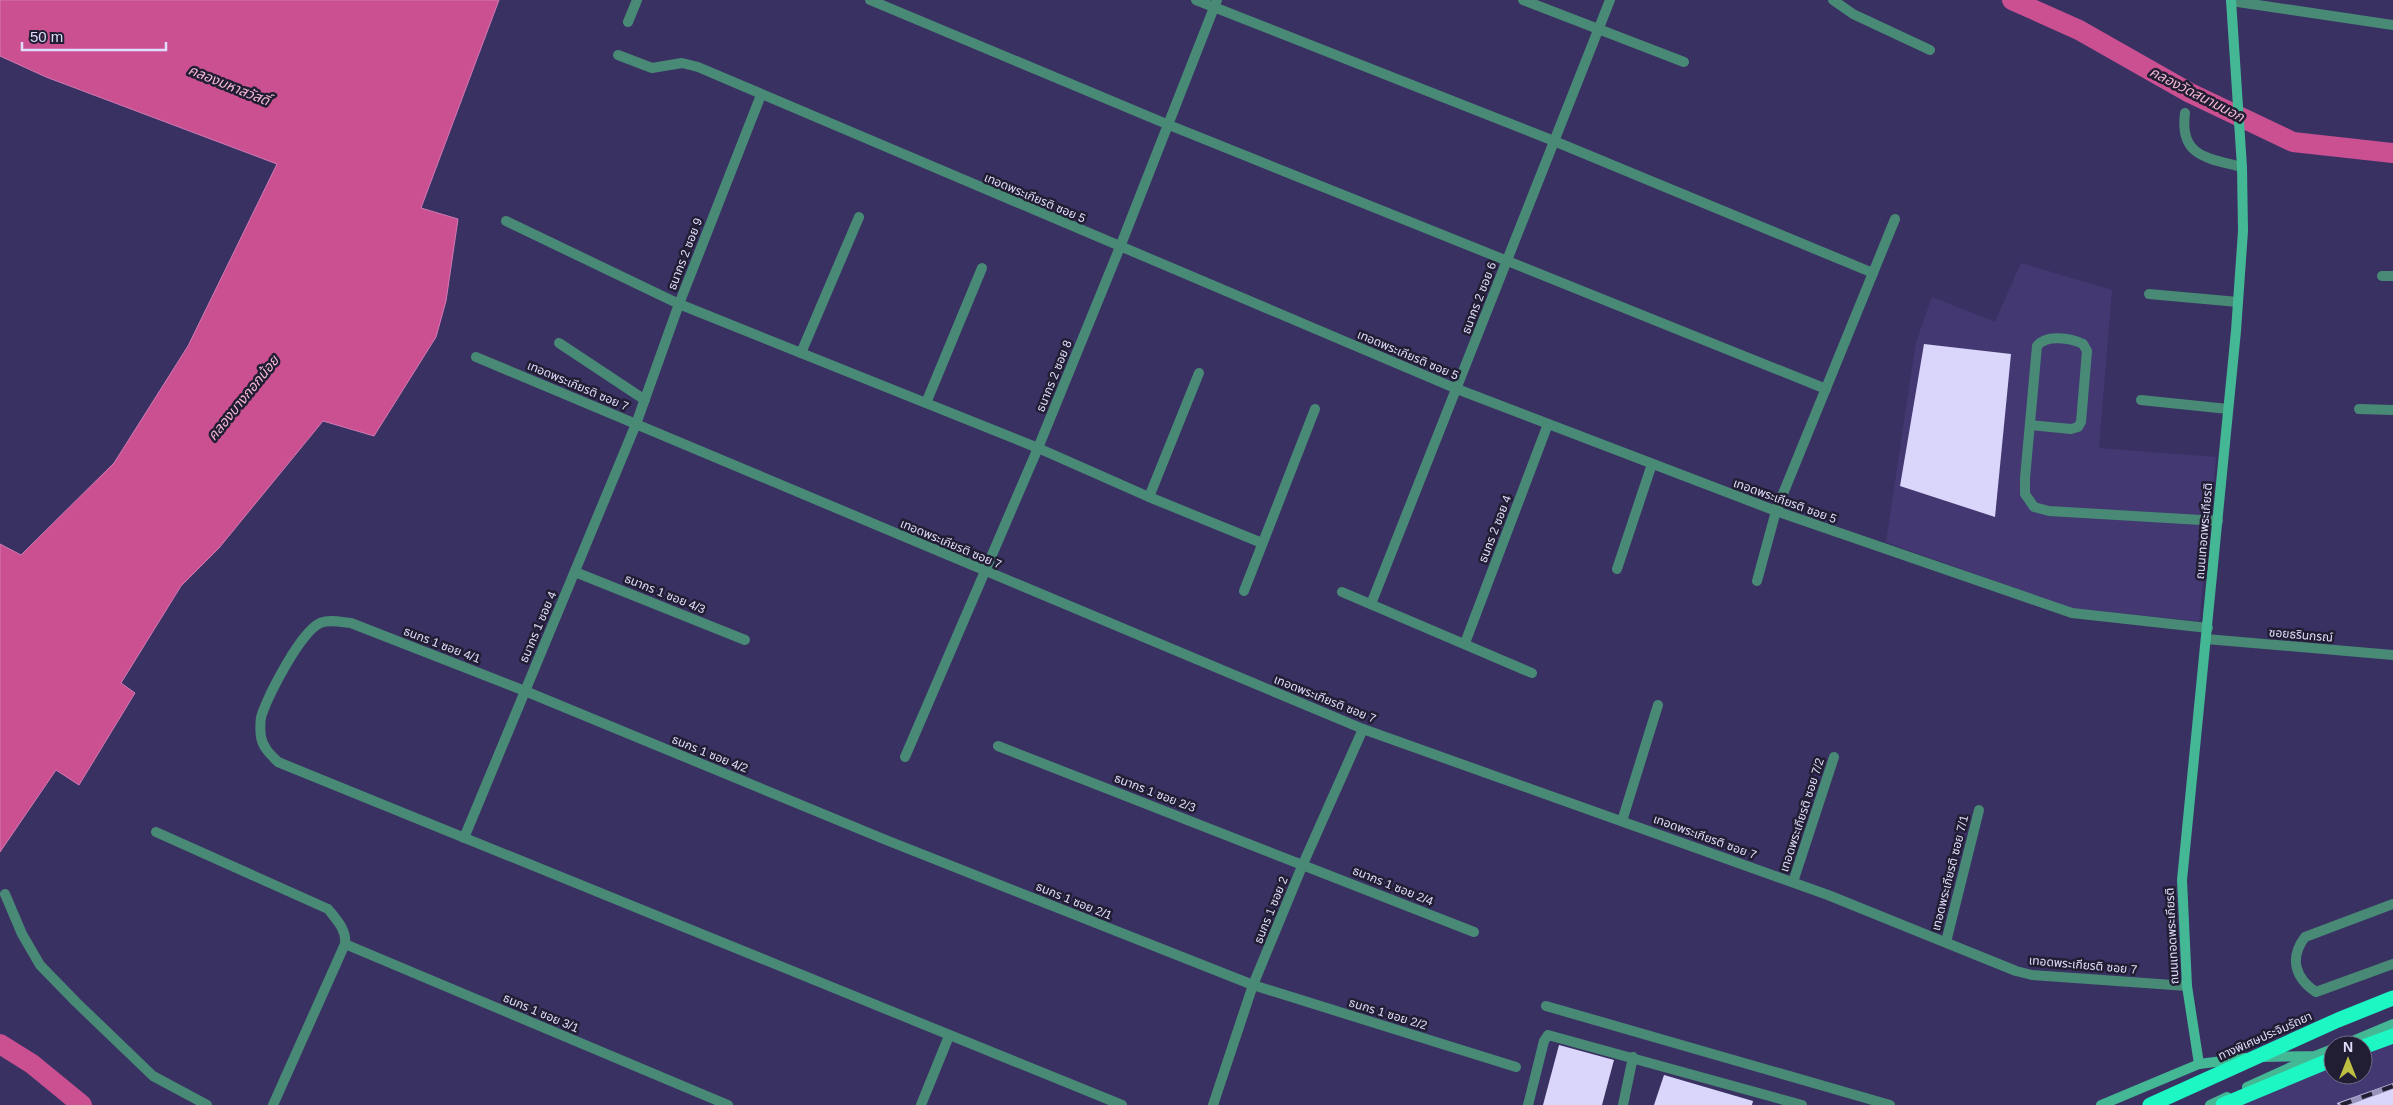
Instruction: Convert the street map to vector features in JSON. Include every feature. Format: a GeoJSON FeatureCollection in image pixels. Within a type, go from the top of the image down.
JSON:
{"type":"FeatureCollection","features":[{"type":"Feature","properties":{"kind":"highway","name":"ทางพิเศษประจิมรัถยา"},"geometry":{"type":"LineString","coordinates":[[2150,1105],[2320,1027],[2393,998]]}},
{"type":"Feature","properties":{"kind":"highway"},"geometry":{"type":"LineString","coordinates":[[2373,1043],[2393,1036]]}},
{"type":"Feature","properties":{"kind":"highway"},"geometry":{"type":"LineString","coordinates":[[2223,1105],[2323,1062]]}},
{"type":"Feature","properties":{"kind":"main road","name":"ถนนเทอดพระเกียรติ"},"geometry":{"type":"LineString","coordinates":[[2198,1064],[2187,986],[2182,880],[2208,628],[2243,231],[2242,166],[2235,85],[2231,0]]}},
{"type":"Feature","properties":{"kind":"main road"},"geometry":{"type":"LineString","coordinates":[[2367,1035],[2393,1024]]}},
{"type":"Feature","properties":{"kind":"main road"},"geometry":{"type":"LineString","coordinates":[[2210,1105],[2323,1053]]}},
{"type":"Feature","properties":{"kind":"main road"},"geometry":{"type":"LineString","coordinates":[[2101,1105],[2198,1064],[2268,1056],[2315,1056]]}},
{"type":"Feature","properties":{"kind":"street"},"geometry":{"type":"LineString","coordinates":[[628,22],[637,0]]}},
{"type":"Feature","properties":{"kind":"street"},"geometry":{"type":"LineString","coordinates":[[870,0],[1169,125],[1826,389]]}},
{"type":"Feature","properties":{"kind":"street"},"geometry":{"type":"LineString","coordinates":[[1196,0],[1216,4],[1873,273]]}},
{"type":"Feature","properties":{"kind":"street"},"geometry":{"type":"LineString","coordinates":[[1523,0],[1684,62]]}},
{"type":"Feature","properties":{"kind":"street","name":"ธนากร 2 ซอย 6"},"geometry":{"type":"LineString","coordinates":[[1371,604],[1610,0]]}},
{"type":"Feature","properties":{"kind":"street"},"geometry":{"type":"LineString","coordinates":[[1833,0],[1853,14],[1930,50]]}},
{"type":"Feature","properties":{"kind":"street"},"geometry":{"type":"LineString","coordinates":[[2231,0],[2393,25]]}},
{"type":"Feature","properties":{"kind":"street","name":"ธนากร 2 ซอย 8"},"geometry":{"type":"LineString","coordinates":[[905,757],[1038,448],[1216,4]]}},
{"type":"Feature","properties":{"kind":"street","name":"เทอดพระเกียรติ ซอย 5"},"geometry":{"type":"LineString","coordinates":[[618,55],[652,68],[682,63],[698,67],[1457,389],[1776,511],[2072,613],[2208,628]]}},
{"type":"Feature","properties":{"kind":"street","name":"ธนากร 2 ซอย 9"},"geometry":{"type":"LineString","coordinates":[[636,424],[679,304],[761,95]]}},
{"type":"Feature","properties":{"kind":"street"},"geometry":{"type":"LineString","coordinates":[[2186,113],[2183,130],[2186,141],[2194,149],[2205,157],[2242,166]]}},
{"type":"Feature","properties":{"kind":"street"},"geometry":{"type":"LineString","coordinates":[[801,353],[859,217]]}},
{"type":"Feature","properties":{"kind":"street"},"geometry":{"type":"LineString","coordinates":[[1757,581],[1776,511],[1895,219]]}},
{"type":"Feature","properties":{"kind":"street"},"geometry":{"type":"LineString","coordinates":[[506,221],[679,304],[1038,448],[1149,497],[1262,543]]}},
{"type":"Feature","properties":{"kind":"street"},"geometry":{"type":"LineString","coordinates":[[926,403],[982,268]]}},
{"type":"Feature","properties":{"kind":"street"},"geometry":{"type":"LineString","coordinates":[[2382,276],[2393,276]]}},
{"type":"Feature","properties":{"kind":"street"},"geometry":{"type":"LineString","coordinates":[[2149,294],[2238,302]]}},
{"type":"Feature","properties":{"kind":"street"},"geometry":{"type":"LineString","coordinates":[[2030,425],[2071,429],[2078,427],[2081,422],[2086,352],[2083,344],[2048,338],[2041,341],[2037,346],[2025,478],[2025,494],[2034,507],[2049,511],[2218,521]]}},
{"type":"Feature","properties":{"kind":"street"},"geometry":{"type":"LineString","coordinates":[[559,343],[645,400]]}},
{"type":"Feature","properties":{"kind":"street","name":"เทอดพระเกียรติ ซอย 7"},"geometry":{"type":"LineString","coordinates":[[476,357],[1363,729],[1793,882],[2032,975],[2187,986]]}},
{"type":"Feature","properties":{"kind":"street"},"geometry":{"type":"LineString","coordinates":[[1149,497],[1199,373]]}},
{"type":"Feature","properties":{"kind":"street"},"geometry":{"type":"LineString","coordinates":[[2141,400],[2228,409]]}},
{"type":"Feature","properties":{"kind":"street"},"geometry":{"type":"LineString","coordinates":[[1244,591],[1315,409]]}},
{"type":"Feature","properties":{"kind":"street"},"geometry":{"type":"LineString","coordinates":[[2359,409],[2393,410]]}},
{"type":"Feature","properties":{"kind":"street","name":"ธนากร 1 ซอย 4"},"geometry":{"type":"LineString","coordinates":[[464,838],[636,424]]}},
{"type":"Feature","properties":{"kind":"street","name":"ธนกร 2 ซอย 4"},"geometry":{"type":"LineString","coordinates":[[1465,643],[1548,424]]}},
{"type":"Feature","properties":{"kind":"street"},"geometry":{"type":"LineString","coordinates":[[1617,568],[1652,464]]}},
{"type":"Feature","properties":{"kind":"street","name":"ธนากร 1 ซอย 4/3"},"geometry":{"type":"LineString","coordinates":[[575,572],[745,640]]}},
{"type":"Feature","properties":{"kind":"street"},"geometry":{"type":"LineString","coordinates":[[1342,592],[1532,673]]}},
{"type":"Feature","properties":{"kind":"street","name":"ธนกร 1 ซอย 4/1"},"geometry":{"type":"LineString","coordinates":[[525,691],[351,623],[333,620],[321,623],[308,632],[297,645],[262,715],[261,737],[267,752],[278,762],[1122,1105]]}},
{"type":"Feature","properties":{"kind":"street","name":"ซอยธรินกรณ์"},"geometry":{"type":"LineString","coordinates":[[2206,639],[2393,655]]}},
{"type":"Feature","properties":{"kind":"street","name":"ธนกร 1 ซอย 4/2"},"geometry":{"type":"LineString","coordinates":[[525,691],[886,840]]}},
{"type":"Feature","properties":{"kind":"street"},"geometry":{"type":"LineString","coordinates":[[1622,821],[1658,705]]}},
{"type":"Feature","properties":{"kind":"street","name":"ธนกร 1 ซอย 2"},"geometry":{"type":"LineString","coordinates":[[1213,1105],[1253,985],[1303,864],[1363,729]]}},
{"type":"Feature","properties":{"kind":"street","name":"ธนากร 1 ซอย 2/3"},"geometry":{"type":"LineString","coordinates":[[998,746],[1303,864]]}},
{"type":"Feature","properties":{"kind":"street","name":"เทอดพระเกียรติ ซอย 7/2"},"geometry":{"type":"LineString","coordinates":[[1793,882],[1834,757]]}},
{"type":"Feature","properties":{"kind":"street","name":"เทอดพระเกียรติ ซอย 7/1"},"geometry":{"type":"LineString","coordinates":[[1946,942],[1979,810]]}},
{"type":"Feature","properties":{"kind":"street"},"geometry":{"type":"LineString","coordinates":[[156,832],[328,908],[341,926],[346,938],[345,944],[273,1105]]}},
{"type":"Feature","properties":{"kind":"street","name":"ธนกร 1 ซอย 2/1"},"geometry":{"type":"LineString","coordinates":[[886,840],[1253,985]]}},
{"type":"Feature","properties":{"kind":"street","name":"ธนากร 1 ซอย 2/4"},"geometry":{"type":"LineString","coordinates":[[1303,864],[1474,932]]}},
{"type":"Feature","properties":{"kind":"street"},"geometry":{"type":"LineString","coordinates":[[5,894],[22,934],[40,965],[153,1076],[207,1105]]}},
{"type":"Feature","properties":{"kind":"street"},"geometry":{"type":"LineString","coordinates":[[2393,904],[2305,937],[2299,945],[2294,960],[2303,984],[2316,992],[2393,964]]}},
{"type":"Feature","properties":{"kind":"street","name":"ธนกร 1 ซอย 3/1"},"geometry":{"type":"LineString","coordinates":[[345,944],[728,1105]]}},
{"type":"Feature","properties":{"kind":"street","name":"ธนกร 1 ซอย 2/2"},"geometry":{"type":"LineString","coordinates":[[1253,985],[1516,1067]]}},
{"type":"Feature","properties":{"kind":"street"},"geometry":{"type":"LineString","coordinates":[[1546,1006],[1890,1105]]}},
{"type":"Feature","properties":{"kind":"street"},"geometry":{"type":"LineString","coordinates":[[1528,1105],[1544,1041],[1548,1035],[1802,1105]]}},
{"type":"Feature","properties":{"kind":"street"},"geometry":{"type":"LineString","coordinates":[[921,1105],[949,1036]]}},
{"type":"Feature","properties":{"kind":"street"},"geometry":{"type":"LineString","coordinates":[[1623,1105],[1633,1057]]}},
{"type":"Feature","properties":{"kind":"shaded area"},"geometry":{"type":"Polygon","coordinates":[[[2021,263],[2112,290],[2099,448],[2216,457],[2199,621],[2073,609],[1886,542],[1916,342],[1932,297],[1995,322],[2021,263]]]}},
{"type":"Feature","properties":{"kind":"shaded area"},"geometry":{"type":"Polygon","coordinates":[[[2393,1040],[2393,1105],[2232,1105],[2323,1067],[2323,1085],[2373,1085],[2373,1048],[2393,1040]]]}},
{"type":"Feature","properties":{"kind":"water"},"geometry":{"type":"Polygon","coordinates":[[[0,0],[499,0],[421,208],[458,219],[446,301],[436,337],[374,436],[323,421],[219,548],[181,586],[121,683],[135,693],[79,785],[56,770],[0,852],[0,544],[21,555],[114,463],[188,346],[277,164],[46,77],[0,56],[0,0]]]}},
{"type":"Feature","properties":{"kind":"building"},"geometry":{"type":"Polygon","coordinates":[[[1924,344],[2011,354],[1995,517],[1900,486],[1924,344]]]}},
{"type":"Feature","properties":{"kind":"building"},"geometry":{"type":"Polygon","coordinates":[[[1559,1045],[1614,1060],[1602,1105],[1543,1105],[1559,1045]]]}},
{"type":"Feature","properties":{"kind":"building"},"geometry":{"type":"Polygon","coordinates":[[[1664,1075],[1753,1101],[1752,1105],[1654,1105],[1664,1075]]]}},
{"type":"Feature","properties":{"kind":"building"},"geometry":{"type":"Polygon","coordinates":[[[2393,1083],[2393,1105],[2338,1105],[2337,1103],[2393,1083]]]}},
{"type":"Feature","properties":{"kind":"waterway","name":"คลองวัดสนามนอก"},"geometry":{"type":"LineString","coordinates":[[2012,0],[2079,30],[2190,93],[2293,142],[2393,153]]}},
{"type":"Feature","properties":{"kind":"waterway"},"geometry":{"type":"LineString","coordinates":[[0,1044],[32,1064],[82,1105]]}},
{"type":"Feature","properties":{"kind":"railway"},"geometry":{"type":"LineString","coordinates":[[2341,1105],[2393,1086]]}},
{"type":"Feature","properties":{"kind":"water label","name":"คลองมหาสวัสดิ์"},"geometry":{"type":"Point","coordinates":[229,85]}},
{"type":"Feature","properties":{"kind":"water label","name":"คลองบางกอกน้อย"},"geometry":{"type":"Point","coordinates":[243,398]}}]}
